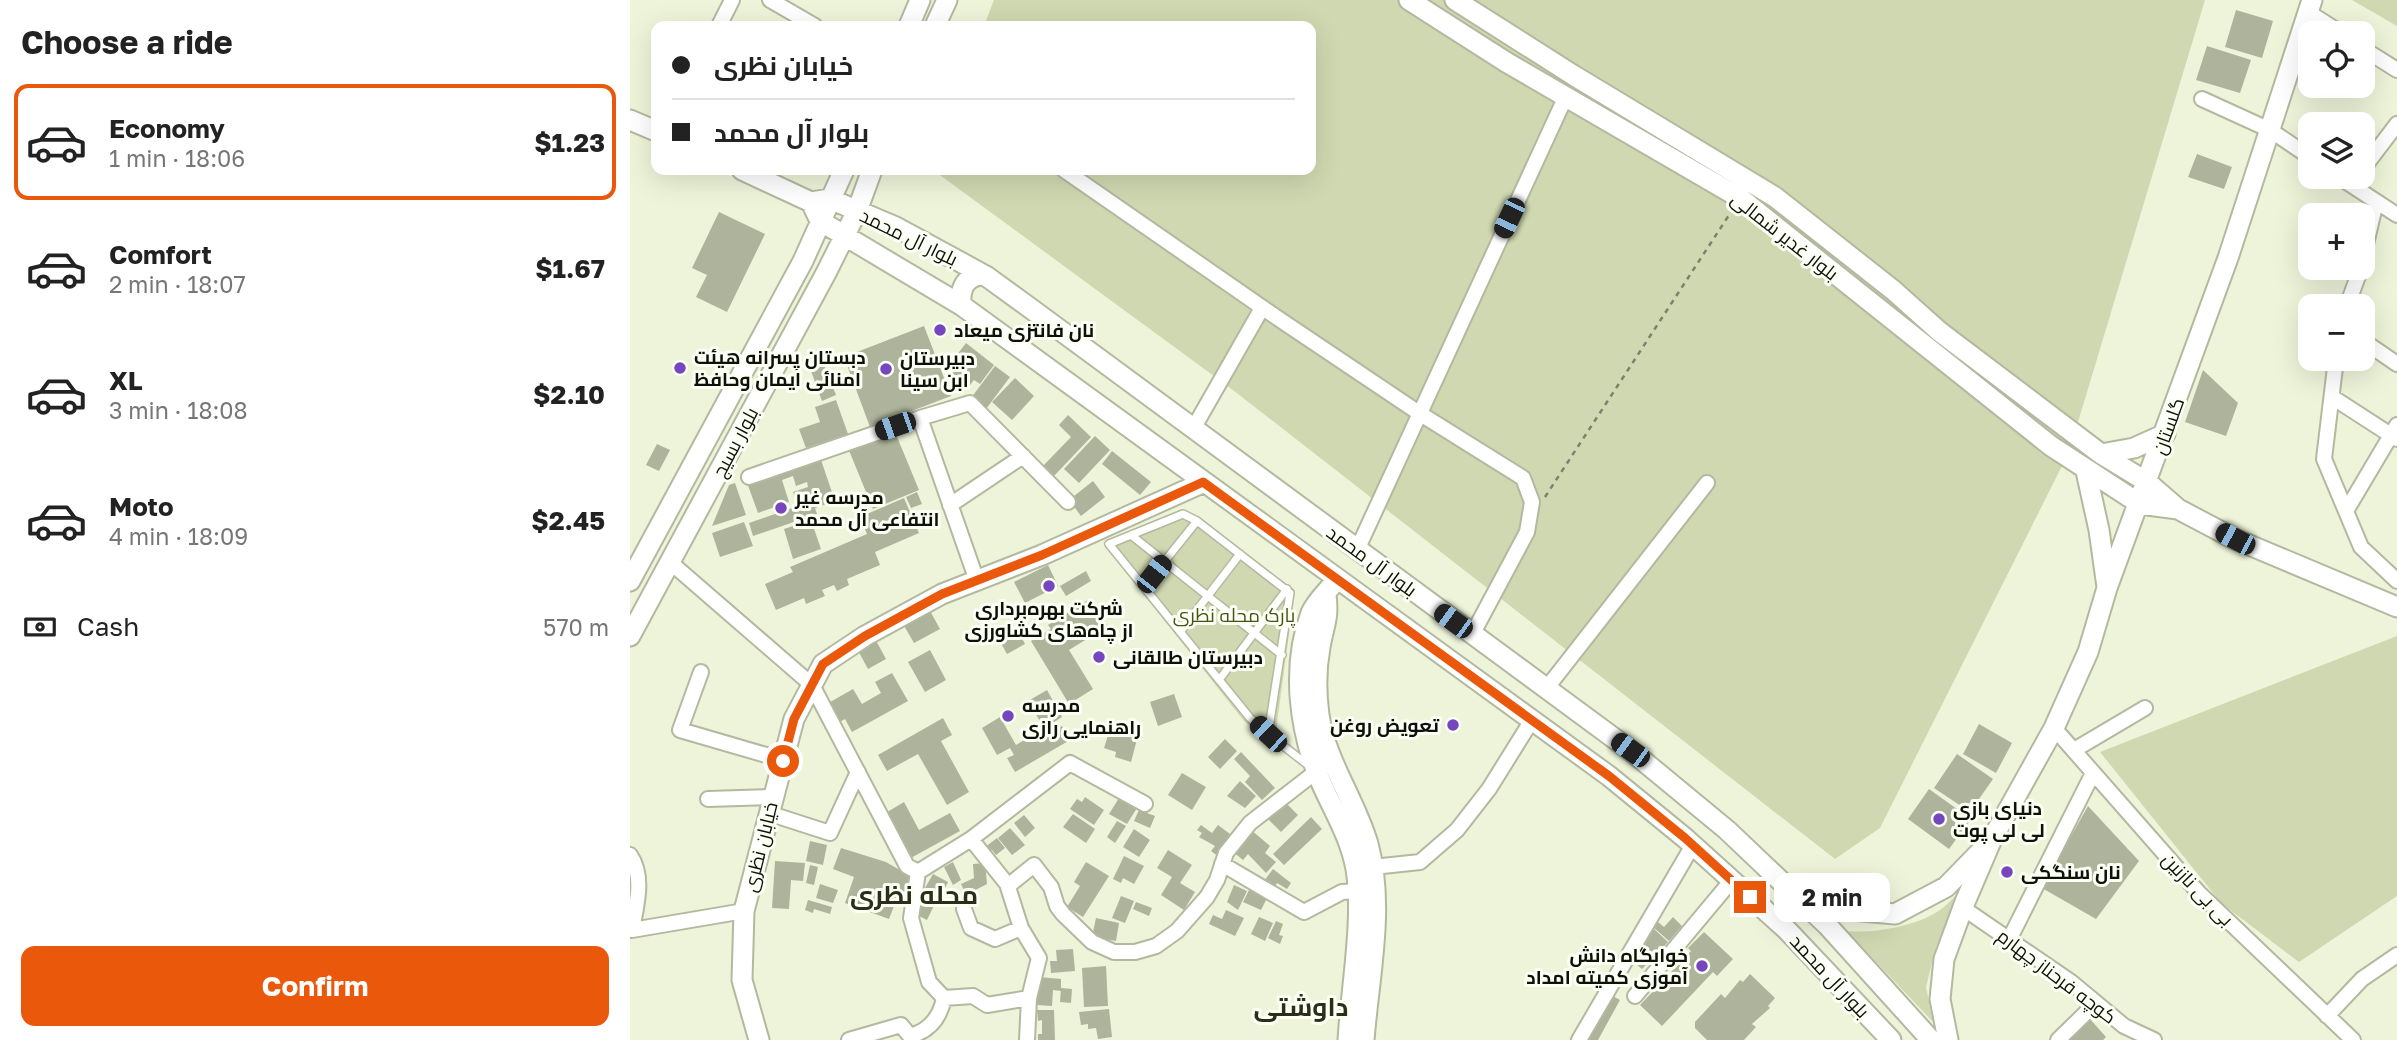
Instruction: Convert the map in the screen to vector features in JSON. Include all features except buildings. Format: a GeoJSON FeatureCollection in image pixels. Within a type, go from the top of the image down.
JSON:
{"type":"FeatureCollection","features":[{"type":"Feature","properties":{"kind":"main road"},"geometry":{"type":"LineString","coordinates":[[911,21],[920,0]]}},
{"type":"Feature","properties":{"kind":"main road"},"geometry":{"type":"LineString","coordinates":[[937,21],[947,0]]}},
{"type":"Feature","properties":{"kind":"main road","name":"بلوار غدیر شمالی"},"geometry":{"type":"LineString","coordinates":[[1409,0],[1506,62],[1741,198],[2051,446],[2140,504]]}},
{"type":"Feature","properties":{"kind":"main road","name":"بلوار غدیر شمالی"},"geometry":{"type":"LineString","coordinates":[[1455,0],[1775,197],[1893,290],[1940,332],[2101,454],[2147,482],[2178,509]]}},
{"type":"Feature","properties":{"kind":"main road","name":"گلستان"},"geometry":{"type":"LineString","coordinates":[[1948,1040],[1940,999],[1944,959],[1992,839],[2054,728],[2088,652],[2107,588],[2228,258],[2310,6]]}},
{"type":"Feature","properties":{"kind":"main road"},"geometry":{"type":"LineString","coordinates":[[630,120],[651,129]]}},
{"type":"Feature","properties":{"kind":"main road","name":"بلوار آل محمد"},"geometry":{"type":"LineString","coordinates":[[755,175],[897,227],[986,276],[1630,750],[1727,830],[1793,892],[1827,925],[1931,1040]]}},
{"type":"Feature","properties":{"kind":"main road"},"geometry":{"type":"LineString","coordinates":[[820,221],[821,201],[840,175]]}},
{"type":"Feature","properties":{"kind":"main road","name":"بلوار بسیج"},"geometry":{"type":"LineString","coordinates":[[630,636],[845,236],[870,175]]}},
{"type":"Feature","properties":{"kind":"main road","name":"بلوار آل محمد"},"geometry":{"type":"LineString","coordinates":[[820,221],[961,305],[1203,482],[1331,587],[1532,720],[1609,776],[1693,845],[1787,930],[1891,1040]]}},
{"type":"Feature","properties":{"kind":"main road","name":"بلوار بسیج"},"geometry":{"type":"LineString","coordinates":[[632,576],[803,261],[820,221]]}},
{"type":"Feature","properties":{"kind":"main road"},"geometry":{"type":"LineString","coordinates":[[961,305],[961,289],[967,280],[979,275],[986,276]]}},
{"type":"Feature","properties":{"kind":"main road"},"geometry":{"type":"LineString","coordinates":[[2101,454],[2134,448],[2165,434]]}},
{"type":"Feature","properties":{"kind":"main road"},"geometry":{"type":"LineString","coordinates":[[2087,471],[2107,588]]}},
{"type":"Feature","properties":{"kind":"main road","name":"خیابان نظری"},"geometry":{"type":"LineString","coordinates":[[758,1040],[742,980],[744,911],[794,719],[823,664],[865,636],[942,594],[1042,555],[1203,482]]}},
{"type":"Feature","properties":{"kind":"main road"},"geometry":{"type":"LineString","coordinates":[[2140,504],[2178,509],[2235,539],[2397,607]]}},
{"type":"Feature","properties":{"kind":"main road"},"geometry":{"type":"LineString","coordinates":[[1331,587],[1312,610],[1303,645],[1300,682],[1302,719],[1317,771],[1347,837],[1356,870],[1359,911],[1348,1040]]}},
{"type":"Feature","properties":{"kind":"main road"},"geometry":{"type":"LineString","coordinates":[[1331,587],[1329,615],[1318,665],[1319,716],[1330,758],[1358,817],[1373,867],[1376,912],[1364,1040]]}},
{"type":"Feature","properties":{"kind":"main road"},"geometry":{"type":"LineString","coordinates":[[1609,776],[1630,750]]}},
{"type":"Feature","properties":{"kind":"main road","name":"گلستان"},"geometry":{"type":"LineString","coordinates":[[1793,892],[1851,910],[1895,914],[1946,887],[1992,839]]}},
{"type":"Feature","properties":{"kind":"street"},"geometry":{"type":"LineString","coordinates":[[722,21],[732,0]]}},
{"type":"Feature","properties":{"kind":"street"},"geometry":{"type":"LineString","coordinates":[[771,0],[806,21]]}},
{"type":"Feature","properties":{"kind":"street"},"geometry":{"type":"LineString","coordinates":[[2310,6],[2327,21]]}},
{"type":"Feature","properties":{"kind":"street"},"geometry":{"type":"LineString","coordinates":[[786,21],[791,12]]}},
{"type":"Feature","properties":{"kind":"street"},"geometry":{"type":"LineString","coordinates":[[2375,56],[2397,70]]}},
{"type":"Feature","properties":{"kind":"street"},"geometry":{"type":"LineString","coordinates":[[1357,550],[1566,96]]}},
{"type":"Feature","properties":{"kind":"street"},"geometry":{"type":"LineString","coordinates":[[2202,99],[2270,130],[2298,149]]}},
{"type":"Feature","properties":{"kind":"street"},"geometry":{"type":"LineString","coordinates":[[2375,153],[2397,124]]}},
{"type":"Feature","properties":{"kind":"street"},"geometry":{"type":"LineString","coordinates":[[1071,175],[1262,308],[1419,413],[1523,478],[1532,502],[1527,532],[1472,635]]}},
{"type":"Feature","properties":{"kind":"street"},"geometry":{"type":"LineString","coordinates":[[2361,189],[2397,215]]}},
{"type":"Feature","properties":{"kind":"street"},"geometry":{"type":"LineString","coordinates":[[2375,206],[2376,202]]}},
{"type":"Feature","properties":{"kind":"street"},"geometry":{"type":"LineString","coordinates":[[1193,429],[1262,308]]}},
{"type":"Feature","properties":{"kind":"street"},"geometry":{"type":"LineString","coordinates":[[2375,349],[2397,364]]}},
{"type":"Feature","properties":{"kind":"street"},"geometry":{"type":"LineString","coordinates":[[2335,371],[2324,459],[2361,547],[2397,581]]}},
{"type":"Feature","properties":{"kind":"street"},"geometry":{"type":"LineString","coordinates":[[2332,397],[2395,433],[2346,511]]}},
{"type":"Feature","properties":{"kind":"street"},"geometry":{"type":"LineString","coordinates":[[748,477],[971,403],[1068,502]]}},
{"type":"Feature","properties":{"kind":"street"},"geometry":{"type":"LineString","coordinates":[[920,418],[977,581]]}},
{"type":"Feature","properties":{"kind":"street"},"geometry":{"type":"LineString","coordinates":[[950,505],[1023,456]]}},
{"type":"Feature","properties":{"kind":"street"},"geometry":{"type":"LineString","coordinates":[[1546,689],[1707,483]]}},
{"type":"Feature","properties":{"kind":"street"},"geometry":{"type":"LineString","coordinates":[[670,562],[812,685],[907,866],[918,872]]}},
{"type":"Feature","properties":{"kind":"street"},"geometry":{"type":"LineString","coordinates":[[701,672],[680,730],[783,761]]}},
{"type":"Feature","properties":{"kind":"street"},"geometry":{"type":"LineString","coordinates":[[2074,750],[2145,708]]}},
{"type":"Feature","properties":{"kind":"street"},"geometry":{"type":"LineString","coordinates":[[1373,867],[1420,862],[1457,830],[1489,789],[1532,720]]}},
{"type":"Feature","properties":{"kind":"street","name":"بی بی نازنین"},"geometry":{"type":"LineString","coordinates":[[2054,728],[2199,893],[2353,1040]]}},
{"type":"Feature","properties":{"kind":"street"},"geometry":{"type":"LineString","coordinates":[[944,998],[929,982],[911,918],[918,872],[971,839],[1070,763],[1145,804]]}},
{"type":"Feature","properties":{"kind":"street"},"geometry":{"type":"LineString","coordinates":[[1007,886],[1034,865],[1051,887],[1057,906],[1063,914],[1092,942],[1114,952],[1135,952],[1156,946],[1177,931],[1208,897],[1226,853],[1250,823],[1317,771]]}},
{"type":"Feature","properties":{"kind":"street"},"geometry":{"type":"LineString","coordinates":[[709,799],[770,805],[830,833],[858,772]]}},
{"type":"Feature","properties":{"kind":"street"},"geometry":{"type":"LineString","coordinates":[[2010,938],[2093,773]]}},
{"type":"Feature","properties":{"kind":"street"},"geometry":{"type":"LineString","coordinates":[[971,839],[1007,886],[1021,928],[1039,958],[1029,998],[1027,1040]]}},
{"type":"Feature","properties":{"kind":"street"},"geometry":{"type":"LineString","coordinates":[[1579,1040],[1693,845]]}},
{"type":"Feature","properties":{"kind":"street"},"geometry":{"type":"LineString","coordinates":[[630,855],[636,864],[639,882],[632,930],[744,911]]}},
{"type":"Feature","properties":{"kind":"street"},"geometry":{"type":"LineString","coordinates":[[1222,864],[1304,912],[1342,892],[1358,891]]}},
{"type":"Feature","properties":{"kind":"street"},"geometry":{"type":"LineString","coordinates":[[1635,996],[1732,880]]}},
{"type":"Feature","properties":{"kind":"street","name":"کوچه فرحناز چهارم"},"geometry":{"type":"LineString","coordinates":[[1964,908],[2071,982],[2124,1026],[2154,1040]]}},
{"type":"Feature","properties":{"kind":"street"},"geometry":{"type":"LineString","coordinates":[[964,909],[971,928],[995,939],[1021,928]]}},
{"type":"Feature","properties":{"kind":"street"},"geometry":{"type":"LineString","coordinates":[[2327,1016],[2362,979],[2397,955]]}},
{"type":"Feature","properties":{"kind":"street"},"geometry":{"type":"LineString","coordinates":[[944,998],[972,996],[987,1005],[1029,998]]}},
{"type":"Feature","properties":{"kind":"street"},"geometry":{"type":"LineString","coordinates":[[849,1040],[901,1025],[910,1036],[924,1032],[941,1013],[944,998]]}},
{"type":"Feature","properties":{"kind":"street"},"geometry":{"type":"LineString","coordinates":[[2058,1040],[2096,1003]]}},
{"type":"Feature","properties":{"kind":"lane"},"geometry":{"type":"LineString","coordinates":[[1268,734],[1290,593],[1287,589],[1197,521],[1183,514],[1110,544],[1250,718],[1268,734],[1317,771]]}},
{"type":"Feature","properties":{"kind":"lane"},"geometry":{"type":"LineString","coordinates":[[1144,587],[1197,521]]}},
{"type":"Feature","properties":{"kind":"lane"},"geometry":{"type":"LineString","coordinates":[[1131,535],[1282,654]]}},
{"type":"Feature","properties":{"kind":"lane"},"geometry":{"type":"LineString","coordinates":[[1180,632],[1240,554]]}},
{"type":"Feature","properties":{"kind":"lane"},"geometry":{"type":"LineString","coordinates":[[1219,680],[1287,589]]}},
{"type":"Feature","properties":{"kind":"path"},"geometry":{"type":"LineString","coordinates":[[1544,499],[1741,198]]}},
{"type":"Feature","properties":{"kind":"green space"},"geometry":{"type":"Polygon","coordinates":[[[994,0],[2205,0],[2069,452],[1880,828],[1835,859],[1233,390],[940,175],[1316,175],[1316,21],[986,21],[994,0]]]}},
{"type":"Feature","properties":{"kind":"green space"},"geometry":{"type":"Polygon","coordinates":[[[2352,0],[2397,0],[2397,26],[2352,0]]]}},
{"type":"Feature","properties":{"kind":"green space","name":"پارک محله نظری"},"geometry":{"type":"Polygon","coordinates":[[[1181,511],[1194,515],[1295,590],[1274,745],[1244,721],[1103,543],[1181,511]]]}},
{"type":"Feature","properties":{"kind":"green space"},"geometry":{"type":"Polygon","coordinates":[[[2397,636],[2397,896],[2299,962],[2221,903],[2100,752],[2397,636]]]}},
{"type":"Feature","properties":{"kind":"green space"},"geometry":{"type":"Polygon","coordinates":[[[1963,887],[1936,947],[1926,987],[1933,1022],[1847,931],[1884,929],[1924,919],[1944,907],[1963,887]]]}},
{"type":"Feature","properties":{"kind":"place","name":"نان فانتزی میعاد"},"geometry":{"type":"Point","coordinates":[940,330]}},
{"type":"Feature","properties":{"kind":"place","name":"دبستان پسرانه هیئت امنائی ایمان وحافظ"},"geometry":{"type":"Point","coordinates":[680,368]}},
{"type":"Feature","properties":{"kind":"place","name":"دبیرستان ابن سینا"},"geometry":{"type":"Point","coordinates":[886,369]}},
{"type":"Feature","properties":{"kind":"place","name":"مدرسه غیر انتفاعی آل محمد"},"geometry":{"type":"Point","coordinates":[781,508]}},
{"type":"Feature","properties":{"kind":"place","name":"شرکت بهره‌برداری از چاه‌های کشاورزی"},"geometry":{"type":"Point","coordinates":[1049,586]}},
{"type":"Feature","properties":{"kind":"place","name":"دبیرستان طالقانی"},"geometry":{"type":"Point","coordinates":[1099,657]}},
{"type":"Feature","properties":{"kind":"place","name":"مدرسه راهنمایی رازی"},"geometry":{"type":"Point","coordinates":[1008,716]}},
{"type":"Feature","properties":{"kind":"place","name":"تعویض روغن"},"geometry":{"type":"Point","coordinates":[1453,725]}},
{"type":"Feature","properties":{"kind":"place","name":"دنیای بازی لی لی پوت"},"geometry":{"type":"Point","coordinates":[1939,819]}},
{"type":"Feature","properties":{"kind":"place","name":"نان سنگکی"},"geometry":{"type":"Point","coordinates":[2007,872]}},
{"type":"Feature","properties":{"kind":"place","name":"خوابگاه دانش آموزی کمیته امداد"},"geometry":{"type":"Point","coordinates":[1702,966]}},
{"type":"Feature","properties":{"kind":"district","name":"محله نظری"},"geometry":{"type":"Point","coordinates":[914,895]}},
{"type":"Feature","properties":{"kind":"district","name":"داوشتی"},"geometry":{"type":"Point","coordinates":[1301,1007]}},
{"type":"Feature","properties":{"kind":"route"},"geometry":{"type":"LineString","coordinates":[[783,761],[794,719],[823,664],[865,636],[942,594],[1042,555],[1203,482],[1609,776],[1685,838],[1750,897]]}}]}
